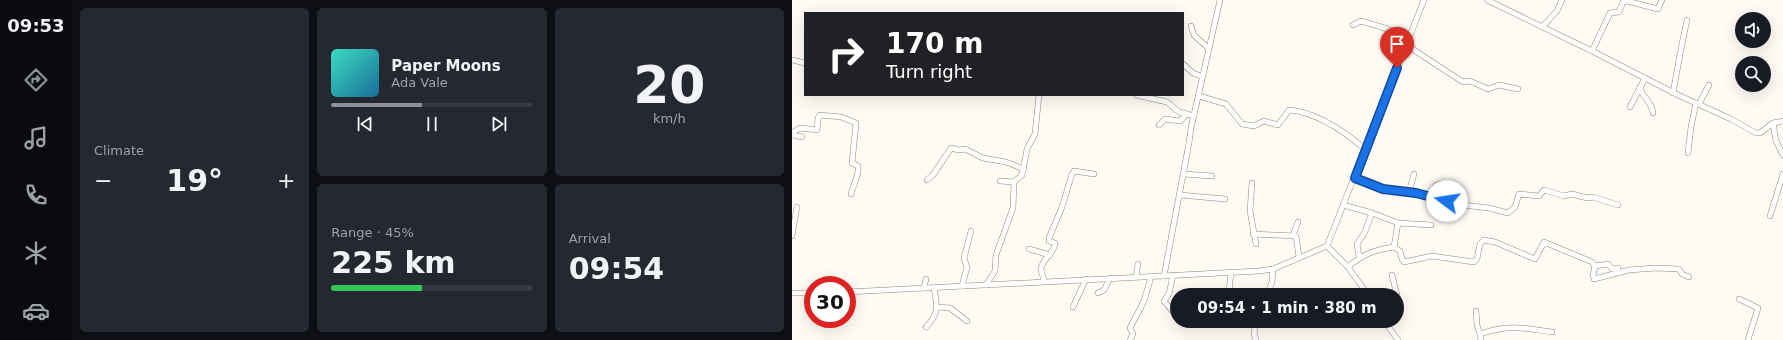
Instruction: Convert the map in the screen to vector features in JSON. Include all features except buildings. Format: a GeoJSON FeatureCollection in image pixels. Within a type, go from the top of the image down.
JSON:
{"type":"FeatureCollection","features":[{"type":"Feature","properties":{"kind":"street"},"geometry":{"type":"LineString","coordinates":[[1164,276],[1184,174],[1191,128],[1220,0]]}},
{"type":"Feature","properties":{"kind":"street"},"geometry":{"type":"LineString","coordinates":[[856,292],[1044,281],[1231,273],[1273,269],[1328,246],[1424,0]]}},
{"type":"Feature","properties":{"kind":"street"},"geometry":{"type":"LineString","coordinates":[[1487,0],[1756,133],[1760,133],[1773,123],[1783,121]]}},
{"type":"Feature","properties":{"kind":"street"},"geometry":{"type":"LineString","coordinates":[[1542,27],[1557,11],[1562,0]]}},
{"type":"Feature","properties":{"kind":"street"},"geometry":{"type":"LineString","coordinates":[[1592,51],[1610,12],[1619,12],[1623,2],[1627,1],[1658,9],[1662,0]]}},
{"type":"Feature","properties":{"kind":"street"},"geometry":{"type":"LineString","coordinates":[[1673,93],[1680,49],[1687,20]]}},
{"type":"Feature","properties":{"kind":"street"},"geometry":{"type":"LineString","coordinates":[[1353,25],[1361,21],[1391,30],[1414,50],[1463,82],[1470,81],[1488,89],[1499,85],[1518,89]]}},
{"type":"Feature","properties":{"kind":"street"},"geometry":{"type":"LineString","coordinates":[[1191,26],[1194,35],[1209,49]]}},
{"type":"Feature","properties":{"kind":"street"},"geometry":{"type":"LineString","coordinates":[[792,60],[804,64]]}},
{"type":"Feature","properties":{"kind":"street"},"geometry":{"type":"LineString","coordinates":[[1184,65],[1193,73],[1203,76]]}},
{"type":"Feature","properties":{"kind":"street"},"geometry":{"type":"LineString","coordinates":[[1630,107],[1645,78]]}},
{"type":"Feature","properties":{"kind":"street"},"geometry":{"type":"LineString","coordinates":[[1688,153],[1691,127],[1698,103],[1709,85]]}},
{"type":"Feature","properties":{"kind":"street"},"geometry":{"type":"LineString","coordinates":[[1640,88],[1643,96],[1651,104],[1653,113]]}},
{"type":"Feature","properties":{"kind":"street"},"geometry":{"type":"LineString","coordinates":[[1000,181],[1014,182],[1022,176],[1027,149],[1037,128],[1039,96]]}},
{"type":"Feature","properties":{"kind":"street"},"geometry":{"type":"LineString","coordinates":[[1140,96],[1167,102],[1179,112],[1194,116]]}},
{"type":"Feature","properties":{"kind":"street"},"geometry":{"type":"LineString","coordinates":[[1199,96],[1226,104],[1240,122],[1252,126],[1263,122],[1278,125],[1289,110],[1314,117],[1344,132],[1365,149]]}},
{"type":"Feature","properties":{"kind":"street"},"geometry":{"type":"LineString","coordinates":[[1159,126],[1165,119],[1180,121],[1187,114]]}},
{"type":"Feature","properties":{"kind":"street"},"geometry":{"type":"LineString","coordinates":[[792,134],[800,128],[817,130],[818,118],[820,115],[845,117],[856,123],[852,163],[858,166],[859,171],[854,181],[851,194]]}},
{"type":"Feature","properties":{"kind":"street"},"geometry":{"type":"LineString","coordinates":[[1773,123],[1776,141],[1783,156]]}},
{"type":"Feature","properties":{"kind":"street"},"geometry":{"type":"LineString","coordinates":[[792,134],[802,137]]}},
{"type":"Feature","properties":{"kind":"street"},"geometry":{"type":"LineString","coordinates":[[927,180],[933,175],[951,148],[958,150],[965,149],[983,158],[1006,162],[1024,169]]}},
{"type":"Feature","properties":{"kind":"street"},"geometry":{"type":"LineString","coordinates":[[1044,281],[1042,268],[1053,252],[1055,244],[1049,240],[1049,238],[1062,207],[1072,172],[1076,171],[1094,174]]}},
{"type":"Feature","properties":{"kind":"street"},"geometry":{"type":"LineString","coordinates":[[1184,174],[1212,176]]}},
{"type":"Feature","properties":{"kind":"street"},"geometry":{"type":"LineString","coordinates":[[1409,192],[1414,174]]}},
{"type":"Feature","properties":{"kind":"street"},"geometry":{"type":"LineString","coordinates":[[1770,216],[1783,174]]}},
{"type":"Feature","properties":{"kind":"street"},"geometry":{"type":"LineString","coordinates":[[1355,178],[1379,188],[1409,192],[1462,205],[1489,208],[1508,213],[1515,207],[1519,194],[1539,196],[1544,190],[1564,196],[1572,194],[1587,198],[1593,197],[1618,205]]}},
{"type":"Feature","properties":{"kind":"street"},"geometry":{"type":"LineString","coordinates":[[986,284],[995,271],[996,256],[1013,208],[1014,182]]}},
{"type":"Feature","properties":{"kind":"street"},"geometry":{"type":"LineString","coordinates":[[1252,182],[1250,211],[1256,244]]}},
{"type":"Feature","properties":{"kind":"street"},"geometry":{"type":"LineString","coordinates":[[1432,197],[1436,185],[1443,184]]}},
{"type":"Feature","properties":{"kind":"street"},"geometry":{"type":"LineString","coordinates":[[1180,195],[1225,199]]}},
{"type":"Feature","properties":{"kind":"street"},"geometry":{"type":"LineString","coordinates":[[1343,205],[1372,213],[1398,223],[1431,225]]}},
{"type":"Feature","properties":{"kind":"street"},"geometry":{"type":"LineString","coordinates":[[792,236],[793,221],[797,207]]}},
{"type":"Feature","properties":{"kind":"street"},"geometry":{"type":"LineString","coordinates":[[1359,257],[1358,244],[1364,234],[1372,213]]}},
{"type":"Feature","properties":{"kind":"street"},"geometry":{"type":"LineString","coordinates":[[1293,235],[1298,222]]}},
{"type":"Feature","properties":{"kind":"street"},"geometry":{"type":"LineString","coordinates":[[1394,246],[1398,223]]}},
{"type":"Feature","properties":{"kind":"street"},"geometry":{"type":"LineString","coordinates":[[962,286],[967,267],[964,258],[971,232]]}},
{"type":"Feature","properties":{"kind":"street"},"geometry":{"type":"LineString","coordinates":[[1253,234],[1293,235],[1297,238],[1299,257]]}},
{"type":"Feature","properties":{"kind":"street"},"geometry":{"type":"LineString","coordinates":[[1394,246],[1400,251],[1404,262],[1432,256],[1447,257],[1472,262],[1477,259],[1482,241],[1487,240],[1495,242],[1534,261],[1542,243],[1545,242],[1590,261],[1595,266]]}},
{"type":"Feature","properties":{"kind":"street"},"geometry":{"type":"LineString","coordinates":[[1328,246],[1348,267],[1363,288]]}},
{"type":"Feature","properties":{"kind":"street"},"geometry":{"type":"LineString","coordinates":[[1348,267],[1359,257],[1376,250],[1394,246]]}},
{"type":"Feature","properties":{"kind":"street"},"geometry":{"type":"LineString","coordinates":[[1029,249],[1050,255]]}},
{"type":"Feature","properties":{"kind":"street"},"geometry":{"type":"LineString","coordinates":[[1136,277],[1138,264]]}},
{"type":"Feature","properties":{"kind":"street"},"geometry":{"type":"LineString","coordinates":[[1595,266],[1608,264],[1612,269],[1618,268]]}},
{"type":"Feature","properties":{"kind":"street"},"geometry":{"type":"LineString","coordinates":[[1595,266],[1593,277],[1596,280],[1624,271],[1656,268],[1679,270],[1682,274],[1689,277]]}},
{"type":"Feature","properties":{"kind":"street"},"geometry":{"type":"LineString","coordinates":[[1270,288],[1272,282],[1273,269]]}},
{"type":"Feature","properties":{"kind":"street"},"geometry":{"type":"LineString","coordinates":[[1229,288],[1231,273]]}},
{"type":"Feature","properties":{"kind":"street"},"geometry":{"type":"LineString","coordinates":[[1170,288],[1173,275]]}},
{"type":"Feature","properties":{"kind":"street"},"geometry":{"type":"LineString","coordinates":[[1392,275],[1395,288]]}},
{"type":"Feature","properties":{"kind":"street"},"geometry":{"type":"LineString","coordinates":[[1130,340],[1133,334],[1130,328],[1144,301],[1151,277]]}},
{"type":"Feature","properties":{"kind":"street"},"geometry":{"type":"LineString","coordinates":[[1098,293],[1104,290],[1110,278]]}},
{"type":"Feature","properties":{"kind":"street"},"geometry":{"type":"LineString","coordinates":[[924,288],[926,279]]}},
{"type":"Feature","properties":{"kind":"street"},"geometry":{"type":"LineString","coordinates":[[1073,307],[1086,279]]}},
{"type":"Feature","properties":{"kind":"street"},"geometry":{"type":"LineString","coordinates":[[926,327],[934,319],[937,307],[934,288]]}},
{"type":"Feature","properties":{"kind":"street"},"geometry":{"type":"LineString","coordinates":[[1170,289],[1169,294],[1164,301],[1170,308]]}},
{"type":"Feature","properties":{"kind":"street"},"geometry":{"type":"LineString","coordinates":[[792,293],[804,293]]}},
{"type":"Feature","properties":{"kind":"street"},"geometry":{"type":"LineString","coordinates":[[1739,299],[1757,307],[1758,310],[1748,340]]}},
{"type":"Feature","properties":{"kind":"street"},"geometry":{"type":"LineString","coordinates":[[937,307],[950,308],[967,320]]}},
{"type":"Feature","properties":{"kind":"street"},"geometry":{"type":"LineString","coordinates":[[1476,311],[1477,325],[1481,340]]}},
{"type":"Feature","properties":{"kind":"street"},"geometry":{"type":"LineString","coordinates":[[1480,334],[1504,327],[1552,332]]}},
{"type":"Feature","properties":{"kind":"street"},"geometry":{"type":"LineString","coordinates":[[1255,328],[1254,334],[1256,340]]}},
{"type":"Feature","properties":{"kind":"street"},"geometry":{"type":"LineString","coordinates":[[1389,328],[1398,340]]}},
{"type":"Feature","properties":{"kind":"route"},"geometry":{"type":"LineString","coordinates":[[1397,68],[1355,178],[1383,189],[1416,193],[1447,201]]}}]}
